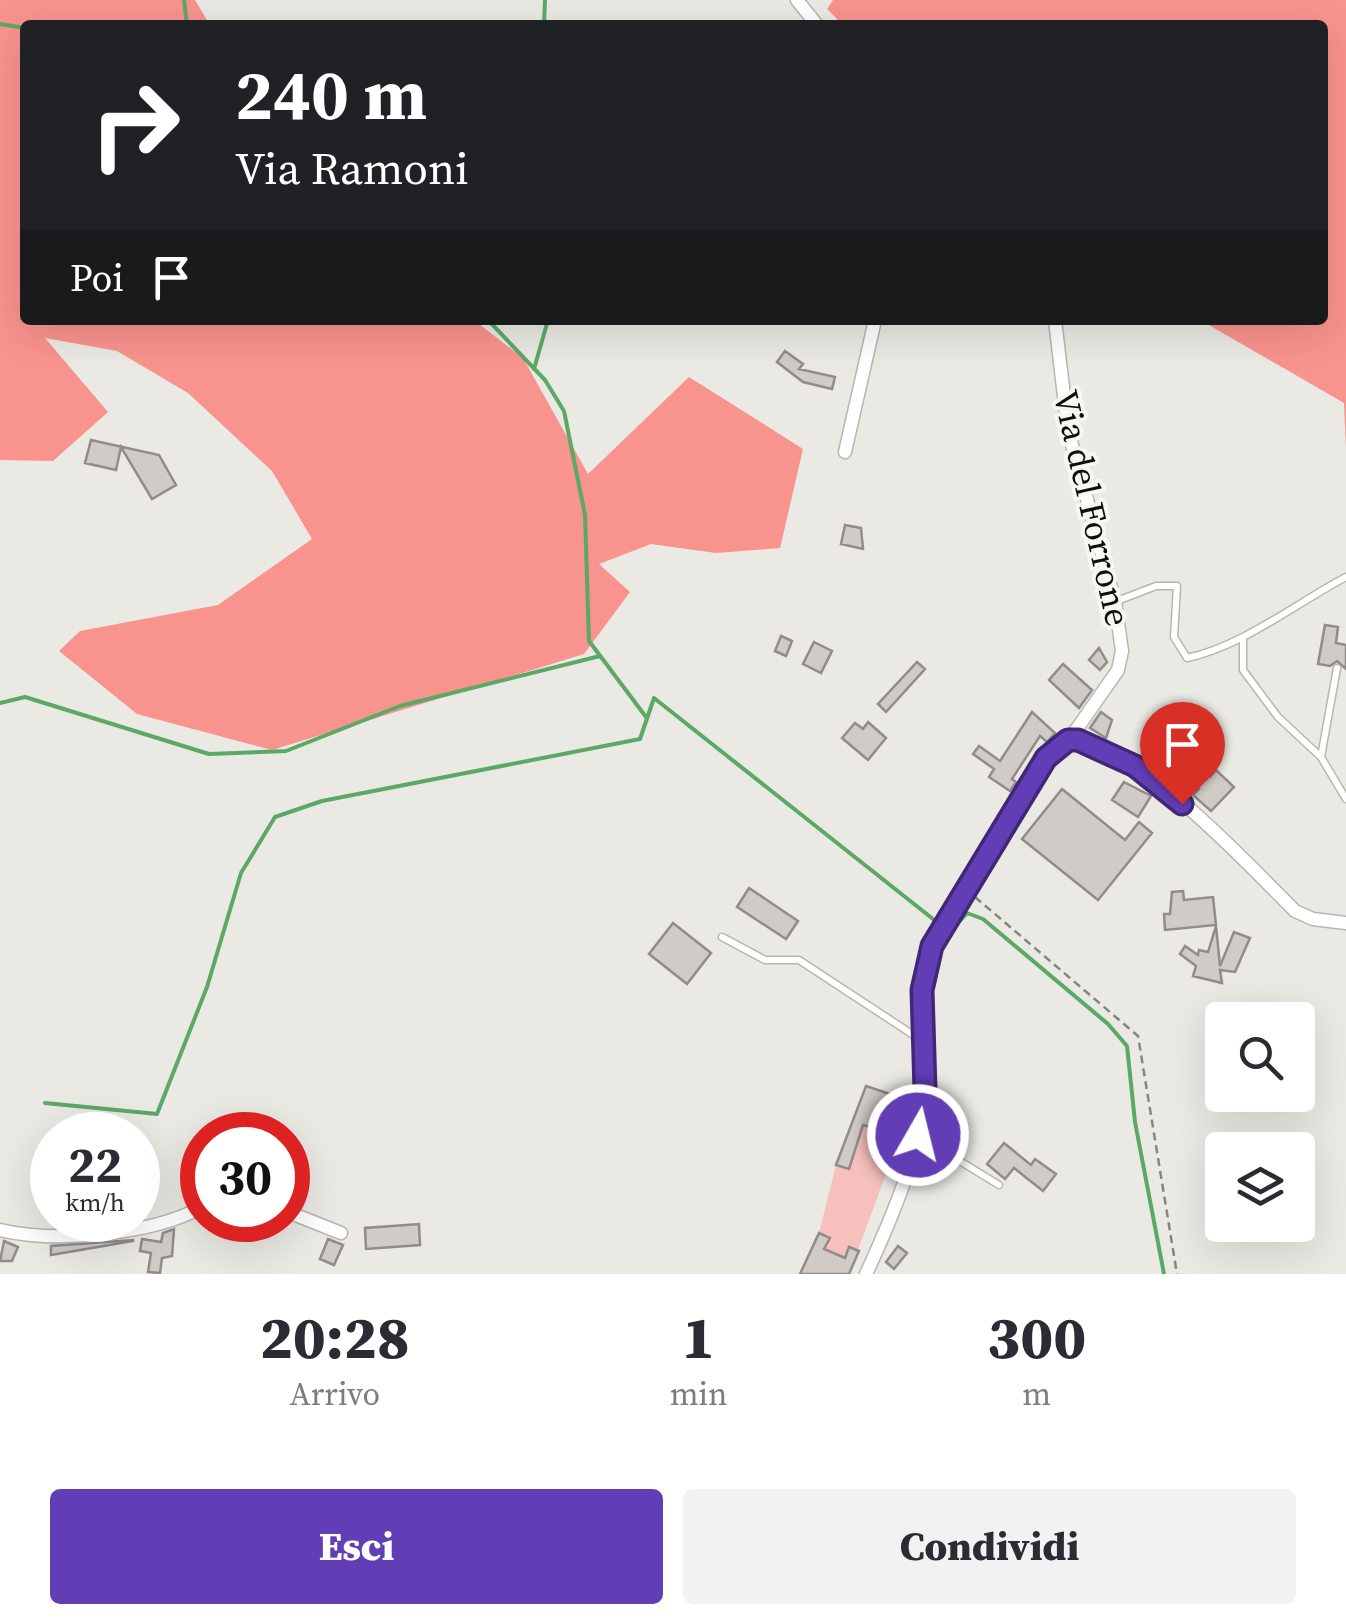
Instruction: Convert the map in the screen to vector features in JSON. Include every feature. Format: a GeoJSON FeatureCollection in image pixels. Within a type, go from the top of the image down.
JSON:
{"type":"FeatureCollection","features":[{"type":"Feature","properties":{"kind":"street"},"geometry":{"type":"LineString","coordinates":[[797,0],[812,20]]}},
{"type":"Feature","properties":{"kind":"street"},"geometry":{"type":"LineString","coordinates":[[845,452],[873,325]]}},
{"type":"Feature","properties":{"kind":"street","name":"Via del Forrone"},"geometry":{"type":"LineString","coordinates":[[866,1274],[918,1135],[925,1090],[922,1041],[926,966],[932,946],[1046,758],[1068,740],[1118,670],[1122,651],[1115,602],[1068,430],[1056,325]]}},
{"type":"Feature","properties":{"kind":"street"},"geometry":{"type":"LineString","coordinates":[[1068,740],[1078,740],[1135,766],[1206,822],[1295,911],[1313,919],[1346,923]]}},
{"type":"Feature","properties":{"kind":"street"},"geometry":{"type":"LineString","coordinates":[[0,1230],[29,1236],[110,1232],[180,1217]]}},
{"type":"Feature","properties":{"kind":"street"},"geometry":{"type":"LineString","coordinates":[[310,1221],[341,1233]]}},
{"type":"Feature","properties":{"kind":"lane"},"geometry":{"type":"LineString","coordinates":[[1115,602],[1156,586],[1177,586],[1174,637],[1187,658],[1243,639],[1282,611],[1346,577]]}},
{"type":"Feature","properties":{"kind":"lane"},"geometry":{"type":"LineString","coordinates":[[1243,639],[1242,670],[1278,717],[1321,757],[1346,799]]}},
{"type":"Feature","properties":{"kind":"lane"},"geometry":{"type":"LineString","coordinates":[[1321,757],[1337,668]]}},
{"type":"Feature","properties":{"kind":"lane"},"geometry":{"type":"LineString","coordinates":[[722,937],[765,960],[799,960],[922,1041]]}},
{"type":"Feature","properties":{"kind":"lane"},"geometry":{"type":"LineString","coordinates":[[918,1135],[1000,1185]]}},
{"type":"Feature","properties":{"kind":"path"},"geometry":{"type":"LineString","coordinates":[[966,890],[1138,1036],[1176,1274]]}},
{"type":"Feature","properties":{"kind":"shaded area"},"geometry":{"type":"Polygon","coordinates":[[[0,0],[195,0],[207,20],[20,20],[20,325],[480,325],[523,358],[588,474],[689,377],[803,449],[780,548],[716,553],[651,544],[599,564],[630,592],[584,654],[272,750],[137,714],[59,651],[80,631],[218,605],[312,539],[272,471],[188,393],[117,351],[45,338],[108,412],[53,461],[0,460],[0,0]]]}},
{"type":"Feature","properties":{"kind":"shaded area"},"geometry":{"type":"Polygon","coordinates":[[[833,0],[1346,0],[1346,449],[1344,403],[1209,325],[1328,325],[1328,20],[838,20],[827,9],[833,0]]]}},
{"type":"Feature","properties":{"kind":"shaded area"},"geometry":{"type":"Polygon","coordinates":[[[866,1086],[913,1101],[849,1274],[800,1274],[819,1233],[836,1165],[866,1086]]]}},
{"type":"Feature","properties":{"kind":"building"},"geometry":{"type":"Polygon","coordinates":[[[785,351],[803,364],[799,369],[835,377],[832,389],[803,382],[777,362],[785,351]]]}},
{"type":"Feature","properties":{"kind":"building"},"geometry":{"type":"Polygon","coordinates":[[[91,440],[159,455],[176,485],[152,499],[121,447],[116,470],[85,463],[91,440]]]}},
{"type":"Feature","properties":{"kind":"building"},"geometry":{"type":"Polygon","coordinates":[[[845,525],[861,528],[863,549],[841,544],[845,525]]]}},
{"type":"Feature","properties":{"kind":"building"},"geometry":{"type":"Polygon","coordinates":[[[1325,625],[1338,627],[1336,643],[1346,645],[1346,669],[1337,661],[1330,666],[1318,664],[1325,625]]]}},
{"type":"Feature","properties":{"kind":"building"},"geometry":{"type":"Polygon","coordinates":[[[781,636],[792,641],[786,656],[775,651],[781,636]]]}},
{"type":"Feature","properties":{"kind":"building"},"geometry":{"type":"Polygon","coordinates":[[[814,642],[832,651],[821,673],[803,664],[814,642]]]}},
{"type":"Feature","properties":{"kind":"building"},"geometry":{"type":"Polygon","coordinates":[[[1099,648],[1107,662],[1100,670],[1089,660],[1099,648]]]}},
{"type":"Feature","properties":{"kind":"building"},"geometry":{"type":"Polygon","coordinates":[[[917,662],[925,669],[886,712],[878,704],[917,662]]]}},
{"type":"Feature","properties":{"kind":"building"},"geometry":{"type":"Polygon","coordinates":[[[1063,664],[1092,690],[1079,708],[1049,680],[1063,664]]]}},
{"type":"Feature","properties":{"kind":"building"},"geometry":{"type":"Polygon","coordinates":[[[1032,712],[1055,733],[1047,742],[1040,736],[1012,779],[1016,782],[1010,791],[989,777],[994,769],[973,754],[979,746],[1000,761],[1032,712]]]}},
{"type":"Feature","properties":{"kind":"building"},"geometry":{"type":"Polygon","coordinates":[[[1101,712],[1112,720],[1106,738],[1090,728],[1101,712]]]}},
{"type":"Feature","properties":{"kind":"building"},"geometry":{"type":"Polygon","coordinates":[[[868,722],[886,738],[868,760],[842,738],[855,723],[863,729],[868,722]]]}},
{"type":"Feature","properties":{"kind":"building"},"geometry":{"type":"Polygon","coordinates":[[[1184,754],[1210,777],[1216,770],[1234,787],[1211,811],[1193,795],[1199,789],[1171,768],[1184,754]]]}},
{"type":"Feature","properties":{"kind":"building"},"geometry":{"type":"Polygon","coordinates":[[[1124,782],[1151,796],[1138,817],[1112,800],[1124,782]]]}},
{"type":"Feature","properties":{"kind":"building"},"geometry":{"type":"Polygon","coordinates":[[[1062,789],[1125,840],[1139,822],[1152,833],[1098,900],[1022,839],[1062,789]]]}},
{"type":"Feature","properties":{"kind":"building"},"geometry":{"type":"Polygon","coordinates":[[[749,888],[798,921],[786,939],[737,907],[749,888]]]}},
{"type":"Feature","properties":{"kind":"building"},"geometry":{"type":"Polygon","coordinates":[[[1183,891],[1184,900],[1213,897],[1216,925],[1165,930],[1164,914],[1170,914],[1172,892],[1183,891]]]}},
{"type":"Feature","properties":{"kind":"building"},"geometry":{"type":"Polygon","coordinates":[[[673,923],[711,953],[687,984],[649,954],[673,923]]]}},
{"type":"Feature","properties":{"kind":"building"},"geometry":{"type":"Polygon","coordinates":[[[1216,926],[1220,966],[1234,932],[1250,938],[1235,972],[1220,970],[1222,983],[1193,976],[1196,966],[1180,954],[1185,946],[1198,955],[1199,950],[1208,952],[1216,926]]]}},
{"type":"Feature","properties":{"kind":"building"},"geometry":{"type":"Polygon","coordinates":[[[866,1086],[893,1095],[881,1130],[863,1125],[849,1169],[836,1165],[866,1086]]]}},
{"type":"Feature","properties":{"kind":"building"},"geometry":{"type":"Polygon","coordinates":[[[1004,1143],[1031,1165],[1035,1159],[1056,1174],[1043,1191],[1014,1168],[1005,1179],[987,1164],[1004,1143]]]}},
{"type":"Feature","properties":{"kind":"building"},"geometry":{"type":"Polygon","coordinates":[[[419,1224],[420,1245],[366,1249],[365,1228],[419,1224]]]}},
{"type":"Feature","properties":{"kind":"building"},"geometry":{"type":"Polygon","coordinates":[[[174,1229],[172,1256],[162,1258],[160,1273],[148,1272],[151,1253],[140,1251],[142,1242],[161,1242],[163,1233],[174,1229]]]}},
{"type":"Feature","properties":{"kind":"building"},"geometry":{"type":"Polygon","coordinates":[[[819,1233],[830,1238],[824,1249],[845,1258],[849,1247],[859,1251],[849,1274],[800,1274],[819,1233]]]}},
{"type":"Feature","properties":{"kind":"building"},"geometry":{"type":"Polygon","coordinates":[[[328,1239],[343,1245],[334,1265],[320,1259],[328,1239]]]}},
{"type":"Feature","properties":{"kind":"building"},"geometry":{"type":"Polygon","coordinates":[[[4,1241],[18,1247],[12,1261],[0,1261],[4,1241]]]}},
{"type":"Feature","properties":{"kind":"building"},"geometry":{"type":"Polygon","coordinates":[[[106,1242],[127,1242],[51,1255],[51,1246],[106,1242]]]}},
{"type":"Feature","properties":{"kind":"building"},"geometry":{"type":"Polygon","coordinates":[[[898,1246],[907,1253],[894,1269],[886,1262],[898,1246]]]}},
{"type":"Feature","properties":{"kind":"waterway"},"geometry":{"type":"LineString","coordinates":[[184,0],[186,20]]}},
{"type":"Feature","properties":{"kind":"waterway"},"geometry":{"type":"LineString","coordinates":[[544,20],[545,0]]}},
{"type":"Feature","properties":{"kind":"waterway"},"geometry":{"type":"LineString","coordinates":[[0,24],[20,27]]}},
{"type":"Feature","properties":{"kind":"waterway"},"geometry":{"type":"LineString","coordinates":[[493,325],[545,380],[564,411],[585,515],[589,641],[646,717]]}},
{"type":"Feature","properties":{"kind":"waterway"},"geometry":{"type":"LineString","coordinates":[[534,369],[547,325]]}},
{"type":"Feature","properties":{"kind":"waterway"},"geometry":{"type":"LineString","coordinates":[[0,703],[25,697],[209,754],[286,751],[400,706],[600,656]]}},
{"type":"Feature","properties":{"kind":"waterway"},"geometry":{"type":"LineString","coordinates":[[45,1103],[157,1114],[207,987],[241,873],[275,817],[322,801],[640,739],[654,698],[933,919]]}},
{"type":"Feature","properties":{"kind":"waterway"},"geometry":{"type":"LineString","coordinates":[[949,932],[967,913],[983,919],[1108,1024],[1127,1046],[1135,1122],[1164,1274]]}},
{"type":"Feature","properties":{"kind":"route"},"geometry":{"type":"LineString","coordinates":[[918,1135],[925,1090],[922,990],[932,946],[1046,758],[1068,740],[1078,740],[1135,766],[1182,804]]}}]}
